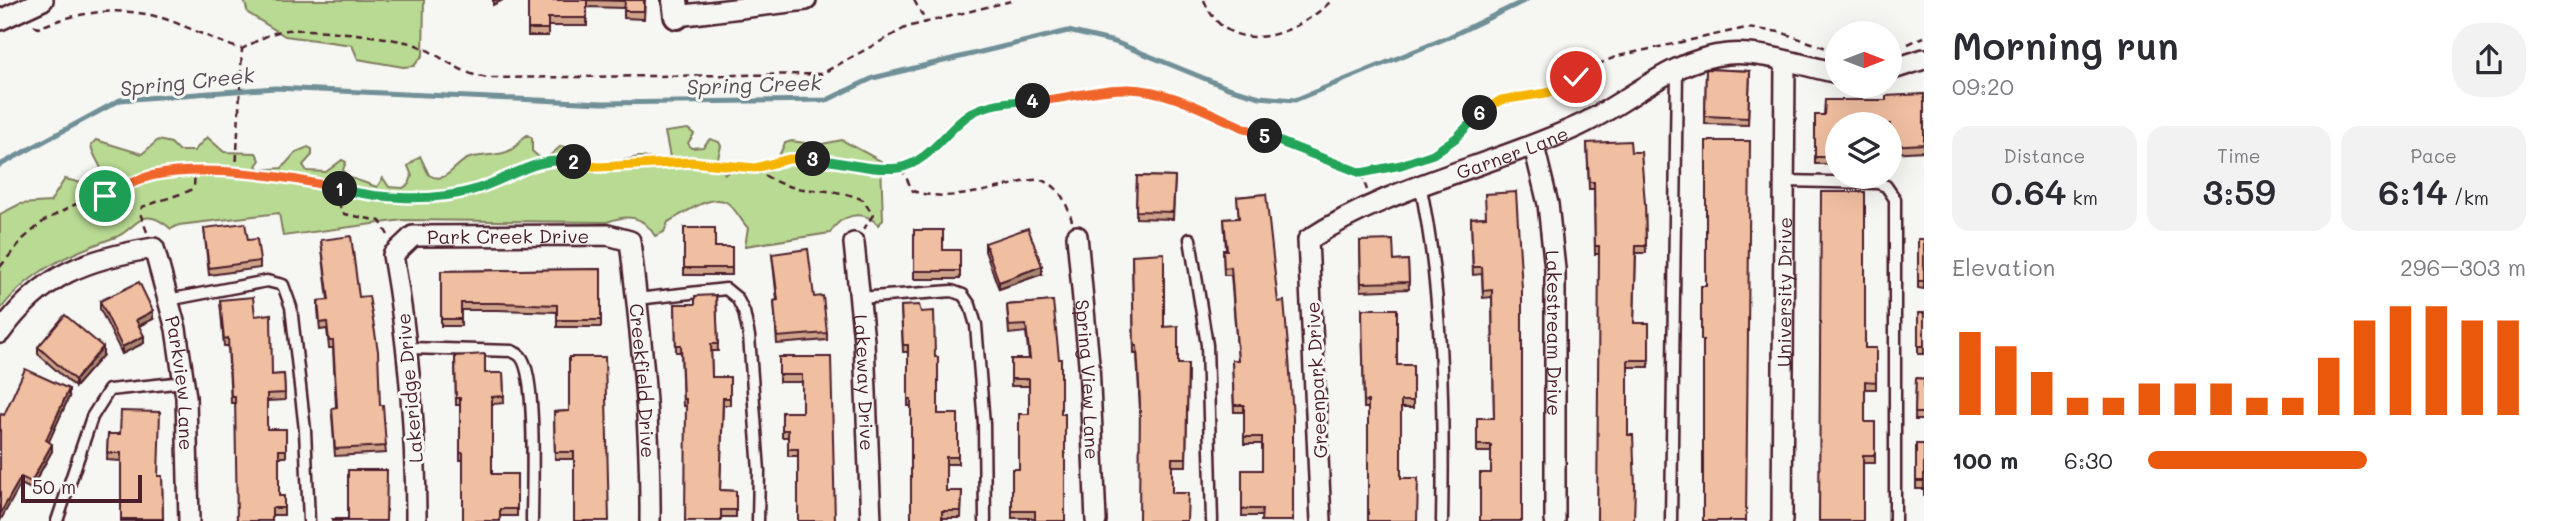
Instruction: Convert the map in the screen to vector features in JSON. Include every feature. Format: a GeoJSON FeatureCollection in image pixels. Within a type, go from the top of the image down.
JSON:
{"type":"FeatureCollection","features":[{"type":"Feature","properties":{"kind":"street"},"geometry":{"type":"LineString","coordinates":[[676,8],[797,1]]}},
{"type":"Feature","properties":{"kind":"street"},"geometry":{"type":"LineString","coordinates":[[0,20],[34,2]]}},
{"type":"Feature","properties":{"kind":"street","name":"Garner Lane"},"geometry":{"type":"LineString","coordinates":[[1308,240],[1372,203],[1420,183],[1534,146],[1579,126],[1677,70],[1704,58],[1727,54],[1759,54],[1825,70]]}},
{"type":"Feature","properties":{"kind":"street"},"geometry":{"type":"LineString","coordinates":[[1902,66],[1924,59]]}},
{"type":"Feature","properties":{"kind":"street","name":"University Drive"},"geometry":{"type":"LineString","coordinates":[[1782,521],[1785,61]]}},
{"type":"Feature","properties":{"kind":"street","name":"Lakestream Drive"},"geometry":{"type":"LineString","coordinates":[[1534,146],[1548,204],[1555,269],[1555,521]]}},
{"type":"Feature","properties":{"kind":"street","name":"Park Creek Drive"},"geometry":{"type":"LineString","coordinates":[[393,255],[413,236],[608,235],[630,242]]}},
{"type":"Feature","properties":{"kind":"street","name":"Spring View Lane"},"geometry":{"type":"LineString","coordinates":[[1077,236],[1089,363],[1096,521]]}},
{"type":"Feature","properties":{"kind":"street","name":"Greenpark Drive"},"geometry":{"type":"LineString","coordinates":[[1308,240],[1321,521]]}},
{"type":"Feature","properties":{"kind":"street","name":"Creekfield Drive"},"geometry":{"type":"LineString","coordinates":[[630,242],[649,444],[650,521]]}},
{"type":"Feature","properties":{"kind":"street","name":"Lakeway Drive"},"geometry":{"type":"LineString","coordinates":[[854,243],[871,465],[871,521]]}},
{"type":"Feature","properties":{"kind":"street"},"geometry":{"type":"LineString","coordinates":[[0,333],[15,312],[44,287],[73,268],[113,255],[153,248]]}},
{"type":"Feature","properties":{"kind":"street","name":"Parkview Lane"},"geometry":{"type":"LineString","coordinates":[[153,248],[176,329],[184,382],[190,466],[189,521]]}},
{"type":"Feature","properties":{"kind":"street","name":"Lakeridge Drive"},"geometry":{"type":"LineString","coordinates":[[393,255],[409,348],[416,456],[416,521]]}},
{"type":"Feature","properties":{"kind":"lane"},"geometry":{"type":"LineString","coordinates":[[1671,521],[1677,70]]}},
{"type":"Feature","properties":{"kind":"lane"},"geometry":{"type":"LineString","coordinates":[[1784,181],[1878,183],[1886,186],[1895,199],[1895,521]]}},
{"type":"Feature","properties":{"kind":"lane"},"geometry":{"type":"LineString","coordinates":[[1420,183],[1426,213],[1437,319],[1443,456],[1442,521]]}},
{"type":"Feature","properties":{"kind":"lane"},"geometry":{"type":"LineString","coordinates":[[1189,239],[1208,345],[1212,521]]}},
{"type":"Feature","properties":{"kind":"lane"},"geometry":{"type":"LineString","coordinates":[[168,300],[267,281],[283,285],[291,307],[305,430],[309,521]]}},
{"type":"Feature","properties":{"kind":"lane"},"geometry":{"type":"LineString","coordinates":[[637,299],[726,289],[737,298],[744,312],[749,336],[759,471],[758,521]]}},
{"type":"Feature","properties":{"kind":"lane"},"geometry":{"type":"LineString","coordinates":[[859,298],[952,291],[963,295],[970,305],[976,325],[984,424],[985,521]]}},
{"type":"Feature","properties":{"kind":"lane"},"geometry":{"type":"LineString","coordinates":[[409,348],[512,351],[521,357],[527,372],[531,404],[532,521]]}},
{"type":"Feature","properties":{"kind":"lane"},"geometry":{"type":"LineString","coordinates":[[57,521],[92,417],[109,390],[184,382]]}},
{"type":"Feature","properties":{"kind":"path"},"geometry":{"type":"LineString","coordinates":[[914,0],[926,22]]}},
{"type":"Feature","properties":{"kind":"path"},"geometry":{"type":"LineString","coordinates":[[242,51],[280,31],[298,28],[394,38],[416,45],[474,77],[722,73],[809,75],[831,70],[907,27],[1016,0]]}},
{"type":"Feature","properties":{"kind":"path"},"geometry":{"type":"LineString","coordinates":[[1204,0],[1218,25],[1228,33],[1252,37],[1288,30],[1314,16],[1332,0]]}},
{"type":"Feature","properties":{"kind":"path"},"geometry":{"type":"LineString","coordinates":[[34,2],[32,21],[38,28],[75,14],[127,12],[169,20],[242,51]]}},
{"type":"Feature","properties":{"kind":"path"},"geometry":{"type":"LineString","coordinates":[[0,267],[32,230],[74,205],[105,196],[145,177],[195,172],[236,173],[309,181],[382,196],[448,195],[482,187],[527,166],[557,160],[598,167],[691,162],[755,168],[801,158],[859,167],[901,168],[935,148],[975,111],[1007,103],[1071,98],[1129,89],[1181,102],[1361,173],[1401,165],[1433,154],[1456,138],[1492,104],[1511,98],[1547,93],[1589,68],[1618,56],[1746,28],[1780,32],[1825,48]]}},
{"type":"Feature","properties":{"kind":"path"},"geometry":{"type":"LineString","coordinates":[[1902,45],[1924,37]]}},
{"type":"Feature","properties":{"kind":"path"},"geometry":{"type":"LineString","coordinates":[[236,173],[242,51]]}},
{"type":"Feature","properties":{"kind":"path"},"geometry":{"type":"LineString","coordinates":[[755,168],[770,180],[789,188],[863,200],[873,215],[854,243]]}},
{"type":"Feature","properties":{"kind":"path"},"geometry":{"type":"LineString","coordinates":[[901,168],[913,191],[924,195],[986,191],[1030,181],[1048,182],[1063,198],[1077,236]]}},
{"type":"Feature","properties":{"kind":"path"},"geometry":{"type":"LineString","coordinates":[[153,248],[142,221],[142,207],[189,191],[194,187],[195,172]]}},
{"type":"Feature","properties":{"kind":"path"},"geometry":{"type":"LineString","coordinates":[[339,189],[337,201],[344,214],[352,218],[372,218],[385,224],[393,255]]}},
{"type":"Feature","properties":{"kind":"green space"},"geometry":{"type":"Polygon","coordinates":[[[244,0],[424,0],[423,55],[414,66],[403,67],[358,59],[352,45],[285,36],[248,13],[244,0]]]}},
{"type":"Feature","properties":{"kind":"green space"},"geometry":{"type":"Polygon","coordinates":[[[688,129],[694,134],[688,143],[691,148],[703,147],[710,139],[719,142],[721,146],[717,162],[725,174],[745,165],[749,165],[750,172],[767,170],[778,158],[785,143],[792,141],[817,145],[842,140],[881,161],[883,220],[878,225],[866,217],[852,216],[840,222],[830,233],[745,246],[748,228],[732,207],[720,200],[713,200],[689,210],[668,222],[664,232],[655,236],[640,220],[628,217],[607,222],[403,220],[283,236],[279,213],[179,225],[171,229],[161,221],[146,218],[123,234],[52,264],[24,284],[0,310],[0,214],[20,204],[50,202],[65,179],[98,187],[104,180],[91,145],[96,140],[142,154],[158,140],[171,143],[179,151],[194,151],[207,137],[224,152],[256,153],[260,160],[256,166],[261,170],[282,168],[296,152],[308,147],[312,149],[312,155],[303,165],[307,171],[326,172],[342,160],[346,162],[343,170],[348,177],[377,187],[383,178],[389,187],[403,188],[409,184],[412,176],[408,166],[420,156],[429,175],[440,178],[467,159],[510,150],[527,135],[532,138],[532,151],[540,158],[547,158],[561,146],[591,163],[605,164],[639,157],[662,160],[670,157],[665,132],[688,129]]]}},
{"type":"Feature","properties":{"kind":"building"},"geometry":{"type":"Polygon","coordinates":[[[528,0],[587,0],[587,18],[548,18],[548,29],[528,29],[528,0]]]}},
{"type":"Feature","properties":{"kind":"building"},"geometry":{"type":"Polygon","coordinates":[[[587,0],[644,0],[644,11],[624,11],[625,1],[587,0]]]}},
{"type":"Feature","properties":{"kind":"building"},"geometry":{"type":"Polygon","coordinates":[[[1706,69],[1750,71],[1748,118],[1705,116],[1706,69]]]}},
{"type":"Feature","properties":{"kind":"building"},"geometry":{"type":"Polygon","coordinates":[[[1924,94],[1924,144],[1902,145],[1902,112],[1825,112],[1825,157],[1815,157],[1815,115],[1824,115],[1825,100],[1886,100],[1902,98],[1902,95],[1924,94]]]}},
{"type":"Feature","properties":{"kind":"building"},"geometry":{"type":"Polygon","coordinates":[[[1630,141],[1631,152],[1641,152],[1646,246],[1636,246],[1634,323],[1649,323],[1649,360],[1628,360],[1628,435],[1633,435],[1634,521],[1597,521],[1599,246],[1595,246],[1594,182],[1589,182],[1587,143],[1630,141]]]}},
{"type":"Feature","properties":{"kind":"building"},"geometry":{"type":"Polygon","coordinates":[[[1706,141],[1750,141],[1746,521],[1703,521],[1701,286],[1706,286],[1706,141]]]}},
{"type":"Feature","properties":{"kind":"building"},"geometry":{"type":"Polygon","coordinates":[[[1137,176],[1175,177],[1173,212],[1136,211],[1137,176]]]}},
{"type":"Feature","properties":{"kind":"building"},"geometry":{"type":"Polygon","coordinates":[[[1516,192],[1522,289],[1522,521],[1480,521],[1480,473],[1491,473],[1491,445],[1477,445],[1477,418],[1494,418],[1492,290],[1483,291],[1482,267],[1473,267],[1471,218],[1486,217],[1485,194],[1516,192]]]}},
{"type":"Feature","properties":{"kind":"building"},"geometry":{"type":"Polygon","coordinates":[[[1821,192],[1865,192],[1865,348],[1876,348],[1876,382],[1865,381],[1865,422],[1875,422],[1875,455],[1863,455],[1863,521],[1819,521],[1821,192]]]}},
{"type":"Feature","properties":{"kind":"building"},"geometry":{"type":"Polygon","coordinates":[[[1266,194],[1278,302],[1284,301],[1289,358],[1293,418],[1293,521],[1261,521],[1262,509],[1242,509],[1242,470],[1262,470],[1262,437],[1244,437],[1244,405],[1234,405],[1232,360],[1238,360],[1231,267],[1224,268],[1223,250],[1227,250],[1224,219],[1239,218],[1237,197],[1266,194]]]}},
{"type":"Feature","properties":{"kind":"building"},"geometry":{"type":"Polygon","coordinates":[[[245,223],[248,240],[257,239],[260,261],[209,268],[204,228],[245,223]]]}},
{"type":"Feature","properties":{"kind":"building"},"geometry":{"type":"Polygon","coordinates":[[[684,228],[715,228],[715,247],[732,247],[732,268],[684,268],[684,228]]]}},
{"type":"Feature","properties":{"kind":"building"},"geometry":{"type":"Polygon","coordinates":[[[1028,228],[1042,266],[999,282],[985,243],[1028,228]]]}},
{"type":"Feature","properties":{"kind":"building"},"geometry":{"type":"Polygon","coordinates":[[[914,230],[943,230],[943,250],[960,250],[960,271],[914,271],[914,230]]]}},
{"type":"Feature","properties":{"kind":"building"},"geometry":{"type":"Polygon","coordinates":[[[351,236],[359,297],[369,296],[378,351],[380,405],[383,405],[386,446],[335,449],[332,408],[337,407],[333,341],[329,341],[327,322],[320,323],[318,301],[329,300],[321,240],[351,236]]]}},
{"type":"Feature","properties":{"kind":"building"},"geometry":{"type":"Polygon","coordinates":[[[1918,239],[1924,239],[1924,281],[1918,281],[1918,239]]]}},
{"type":"Feature","properties":{"kind":"building"},"geometry":{"type":"Polygon","coordinates":[[[1393,240],[1394,261],[1408,260],[1409,282],[1361,283],[1360,241],[1393,240]]]}},
{"type":"Feature","properties":{"kind":"building"},"geometry":{"type":"Polygon","coordinates":[[[808,249],[814,297],[823,296],[827,333],[777,337],[774,301],[778,300],[772,254],[808,249]]]}},
{"type":"Feature","properties":{"kind":"building"},"geometry":{"type":"Polygon","coordinates":[[[1164,253],[1164,327],[1178,326],[1178,364],[1188,364],[1186,458],[1172,458],[1172,493],[1188,493],[1187,521],[1139,521],[1140,403],[1137,346],[1134,346],[1132,255],[1164,253]]]}},
{"type":"Feature","properties":{"kind":"building"},"geometry":{"type":"Polygon","coordinates":[[[601,269],[601,320],[557,320],[557,305],[498,303],[461,303],[461,319],[441,319],[441,271],[601,269]]]}},
{"type":"Feature","properties":{"kind":"building"},"geometry":{"type":"Polygon","coordinates":[[[139,282],[153,311],[136,320],[144,336],[122,347],[100,301],[139,282]]]}},
{"type":"Feature","properties":{"kind":"building"},"geometry":{"type":"Polygon","coordinates":[[[716,295],[718,344],[711,344],[712,377],[730,377],[730,398],[723,398],[720,490],[736,491],[736,510],[721,510],[721,521],[685,521],[686,399],[683,399],[681,345],[676,345],[675,304],[695,304],[695,296],[716,295]]]}},
{"type":"Feature","properties":{"kind":"building"},"geometry":{"type":"Polygon","coordinates":[[[253,297],[255,316],[271,314],[272,375],[284,374],[285,393],[267,394],[267,429],[286,429],[286,450],[279,450],[279,496],[284,496],[284,508],[272,508],[272,521],[237,521],[235,396],[231,396],[228,338],[224,339],[220,300],[253,297]]]}},
{"type":"Feature","properties":{"kind":"building"},"geometry":{"type":"Polygon","coordinates":[[[1053,301],[1061,359],[1061,414],[1065,414],[1065,521],[1035,521],[1035,511],[1012,511],[1012,469],[1019,469],[1019,414],[1029,414],[1029,379],[1011,379],[1011,359],[1030,359],[1026,325],[1009,326],[1007,305],[1053,301]]]}},
{"type":"Feature","properties":{"kind":"building"},"geometry":{"type":"Polygon","coordinates":[[[919,305],[921,312],[934,311],[935,357],[938,357],[938,414],[958,414],[958,457],[946,457],[946,491],[962,491],[961,511],[942,511],[942,521],[911,521],[911,399],[908,399],[908,345],[903,345],[901,306],[919,305]]]}},
{"type":"Feature","properties":{"kind":"building"},"geometry":{"type":"Polygon","coordinates":[[[1362,309],[1397,309],[1397,365],[1413,365],[1413,401],[1401,401],[1401,478],[1418,478],[1417,521],[1368,521],[1368,401],[1364,401],[1362,309]]]}},
{"type":"Feature","properties":{"kind":"building"},"geometry":{"type":"Polygon","coordinates":[[[1918,313],[1924,313],[1924,346],[1918,346],[1918,313]]]}},
{"type":"Feature","properties":{"kind":"building"},"geometry":{"type":"Polygon","coordinates":[[[65,315],[103,347],[75,380],[38,347],[65,315]]]}},
{"type":"Feature","properties":{"kind":"building"},"geometry":{"type":"Polygon","coordinates":[[[485,354],[485,373],[503,373],[504,396],[492,397],[492,474],[517,474],[517,509],[500,509],[500,521],[463,521],[463,453],[460,453],[460,398],[456,398],[455,356],[485,354]]]}},
{"type":"Feature","properties":{"kind":"building"},"geometry":{"type":"Polygon","coordinates":[[[569,357],[605,357],[609,521],[574,521],[574,452],[555,452],[554,412],[569,411],[569,357]]]}},
{"type":"Feature","properties":{"kind":"building"},"geometry":{"type":"Polygon","coordinates":[[[779,357],[831,357],[835,521],[798,521],[798,449],[788,449],[788,430],[782,430],[782,412],[802,412],[802,375],[779,375],[779,357]]]}},
{"type":"Feature","properties":{"kind":"building"},"geometry":{"type":"Polygon","coordinates":[[[25,369],[69,389],[46,440],[52,444],[31,482],[21,477],[0,514],[0,416],[4,415],[25,369]]]}},
{"type":"Feature","properties":{"kind":"building"},"geometry":{"type":"Polygon","coordinates":[[[1916,378],[1924,379],[1924,413],[1915,413],[1916,378]]]}},
{"type":"Feature","properties":{"kind":"building"},"geometry":{"type":"Polygon","coordinates":[[[121,411],[160,412],[158,476],[162,476],[163,519],[121,519],[121,453],[107,453],[108,434],[120,434],[121,411]]]}},
{"type":"Feature","properties":{"kind":"building"},"geometry":{"type":"Polygon","coordinates":[[[1916,444],[1924,444],[1924,481],[1916,481],[1916,444]]]}},
{"type":"Feature","properties":{"kind":"building"},"geometry":{"type":"Polygon","coordinates":[[[348,470],[387,470],[386,521],[332,521],[348,519],[348,470]]]}},
{"type":"Feature","properties":{"kind":"waterway","name":"Spring Creek"},"geometry":{"type":"LineString","coordinates":[[0,165],[120,100],[275,88],[602,103],[827,100],[873,78],[1068,31],[1115,42],[1228,88],[1260,97],[1295,100],[1449,37],[1526,0]]}},
{"type":"Feature","properties":{"kind":"route"},"geometry":{"type":"LineString","coordinates":[[105,196],[145,177],[173,173],[219,172],[293,178],[353,192],[395,196],[448,195],[473,190],[527,166],[557,160],[598,167],[691,162],[755,168],[775,161],[801,158],[859,167],[901,168],[935,148],[954,127],[975,111],[994,105],[1071,98],[1113,89],[1143,90],[1190,105],[1322,157],[1350,171],[1361,173],[1401,165],[1433,154],[1446,147],[1492,104],[1501,100],[1547,93],[1576,77]]}}]}
